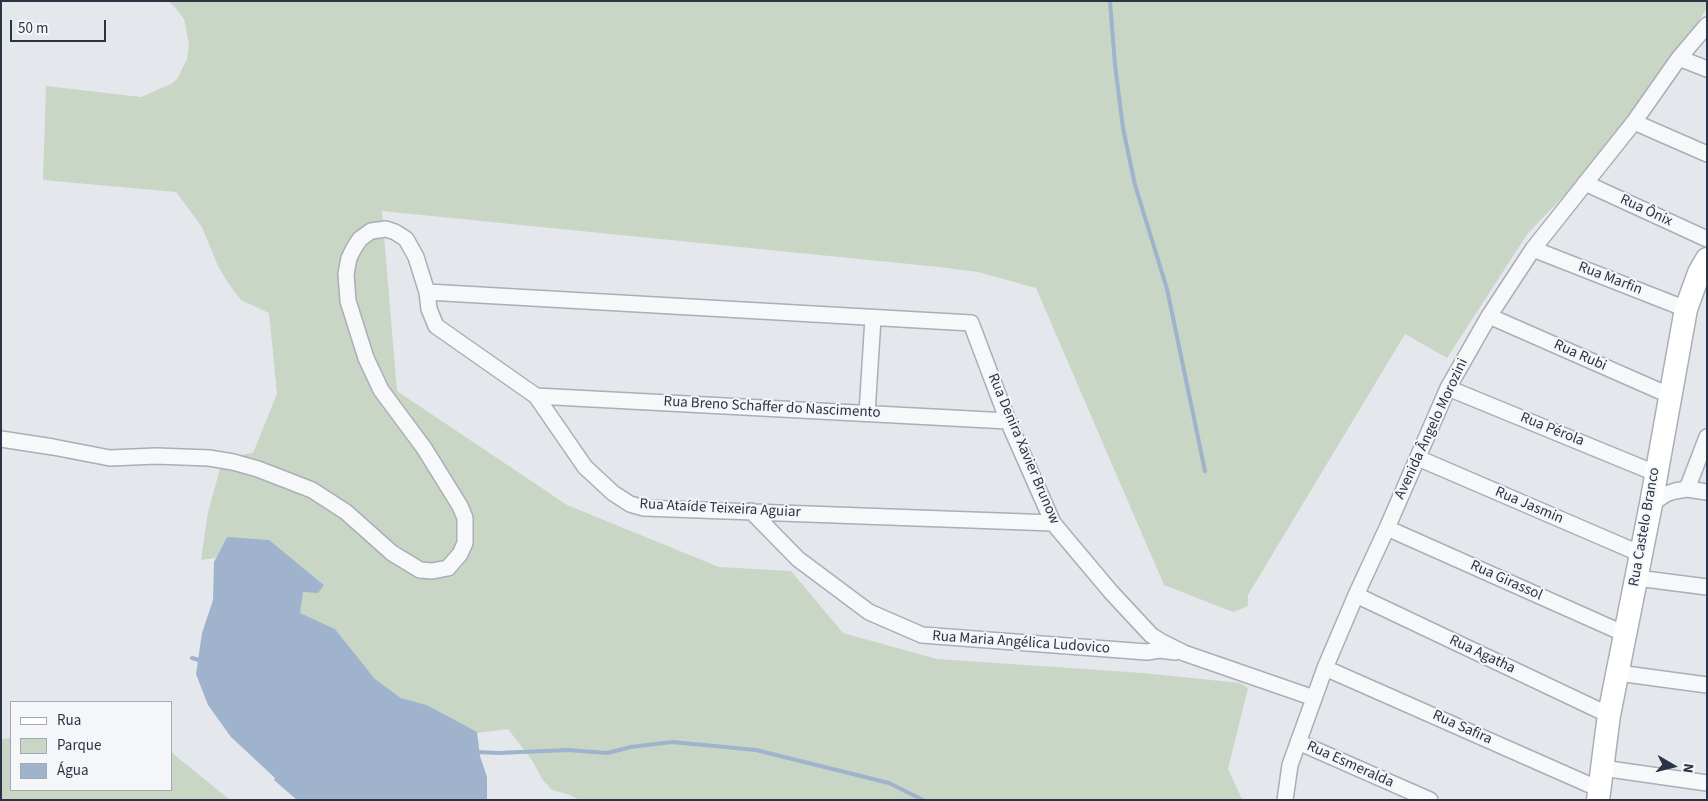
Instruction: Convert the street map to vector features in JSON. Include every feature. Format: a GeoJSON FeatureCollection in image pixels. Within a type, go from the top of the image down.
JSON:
{"type":"FeatureCollection","features":[{"type":"Feature","properties":{"kind":"street","name":"Avenida Ângelo Morozini"},"geometry":{"type":"LineString","coordinates":[[1285,800],[1287,776],[1324,668],[1448,388],[1489,316],[1533,249],[1634,122],[1679,58],[1707,25]]}},
{"type":"Feature","properties":{"kind":"street"},"geometry":{"type":"LineString","coordinates":[[1679,58],[1707,70]]}},
{"type":"Feature","properties":{"kind":"street"},"geometry":{"type":"LineString","coordinates":[[1634,122],[1707,154]]}},
{"type":"Feature","properties":{"kind":"street","name":"Rua Ônix"},"geometry":{"type":"LineString","coordinates":[[1585,183],[1707,239]]}},
{"type":"Feature","properties":{"kind":"street","name":"Rua Ataíde Teixeira Aguiar"},"geometry":{"type":"LineString","coordinates":[[1,439],[110,458],[156,456],[209,458],[258,469],[312,490],[346,512],[392,553],[420,570],[432,571],[448,568],[460,554],[465,543],[465,518],[460,506],[424,448],[381,390],[366,358],[350,311],[346,288],[349,258],[360,239],[371,231],[386,229],[406,239],[416,257],[427,292],[429,309],[436,326],[536,396],[585,467],[613,493],[630,504],[644,508],[1053,523]]}},
{"type":"Feature","properties":{"kind":"street","name":"Rua Marfin"},"geometry":{"type":"LineString","coordinates":[[1533,249],[1686,309]]}},
{"type":"Feature","properties":{"kind":"street","name":"Rua Castelo Branco"},"geometry":{"type":"LineString","coordinates":[[1600,785],[1609,716],[1686,309],[1696,280],[1707,259]]}},
{"type":"Feature","properties":{"kind":"street"},"geometry":{"type":"LineString","coordinates":[[427,292],[873,318],[867,413]]}},
{"type":"Feature","properties":{"kind":"street","name":"Rua Rubi"},"geometry":{"type":"LineString","coordinates":[[1489,316],[1671,396]]}},
{"type":"Feature","properties":{"kind":"street","name":"Rua Denira Xavier Brunow"},"geometry":{"type":"LineString","coordinates":[[873,318],[967,322],[973,326],[1008,421],[1053,523],[1111,592],[1151,634],[1184,654],[1314,698]]}},
{"type":"Feature","properties":{"kind":"street","name":"Rua Pérola"},"geometry":{"type":"LineString","coordinates":[[1448,388],[1655,473]]}},
{"type":"Feature","properties":{"kind":"street","name":"Rua Breno Schaffer do Nascimento"},"geometry":{"type":"LineString","coordinates":[[536,396],[1008,421]]}},
{"type":"Feature","properties":{"kind":"street"},"geometry":{"type":"LineString","coordinates":[[1687,489],[1707,437]]}},
{"type":"Feature","properties":{"kind":"street","name":"Rua Jasmin"},"geometry":{"type":"LineString","coordinates":[[1418,458],[1641,554]]}},
{"type":"Feature","properties":{"kind":"street"},"geometry":{"type":"LineString","coordinates":[[1650,504],[1666,494],[1687,489],[1707,492]]}},
{"type":"Feature","properties":{"kind":"street","name":"Rua Maria Angélica Ludovico"},"geometry":{"type":"LineString","coordinates":[[751,511],[798,559],[869,612],[922,635],[1146,652],[1160,650],[1184,654]]}},
{"type":"Feature","properties":{"kind":"street","name":"Rua Girassol"},"geometry":{"type":"LineString","coordinates":[[1387,528],[1625,634]]}},
{"type":"Feature","properties":{"kind":"street"},"geometry":{"type":"LineString","coordinates":[[1636,578],[1707,587]]}},
{"type":"Feature","properties":{"kind":"street","name":"Rua Agatha"},"geometry":{"type":"LineString","coordinates":[[1356,595],[1609,716]]}},
{"type":"Feature","properties":{"kind":"street","name":"Rua Safira"},"geometry":{"type":"LineString","coordinates":[[1324,668],[1600,785],[1707,783]]}},
{"type":"Feature","properties":{"kind":"street"},"geometry":{"type":"LineString","coordinates":[[1618,673],[1707,685]]}},
{"type":"Feature","properties":{"kind":"street","name":"Rua Esmeralda"},"geometry":{"type":"LineString","coordinates":[[1298,742],[1430,800]]}},
{"type":"Feature","properties":{"kind":"green space"},"geometry":{"type":"Polygon","coordinates":[[[167,1],[1707,1],[1707,8],[1627,130],[1528,233],[1447,358],[1405,334],[1248,595],[1248,606],[1233,612],[1164,585],[1036,288],[978,272],[939,267],[382,211],[397,391],[567,505],[719,567],[791,571],[843,633],[937,659],[1143,673],[1240,683],[1248,688],[1228,769],[1244,800],[580,800],[552,790],[542,779],[532,760],[508,729],[477,733],[427,705],[401,698],[375,679],[335,629],[299,613],[303,591],[324,585],[296,562],[227,537],[216,558],[201,560],[208,512],[223,458],[253,453],[277,394],[269,313],[241,300],[218,266],[202,227],[176,192],[43,180],[46,86],[141,97],[171,84],[177,79],[187,59],[189,44],[184,19],[174,6],[167,1]]]}},
{"type":"Feature","properties":{"kind":"green space"},"geometry":{"type":"Polygon","coordinates":[[[10,738],[10,791],[172,791],[172,753],[230,800],[1,800],[1,739],[10,738]]]}},
{"type":"Feature","properties":{"kind":"water"},"geometry":{"type":"Polygon","coordinates":[[[227,537],[269,540],[324,585],[318,593],[303,592],[300,613],[335,629],[375,679],[401,698],[427,705],[477,732],[480,756],[487,777],[487,800],[297,800],[231,737],[208,705],[196,674],[202,633],[213,600],[214,562],[227,537]]]}},
{"type":"Feature","properties":{"kind":"waterway"},"geometry":{"type":"LineString","coordinates":[[1110,1],[1115,65],[1123,128],[1135,185],[1167,289],[1205,471]]}},
{"type":"Feature","properties":{"kind":"waterway"},"geometry":{"type":"LineString","coordinates":[[192,658],[202,661]]}},
{"type":"Feature","properties":{"kind":"waterway"},"geometry":{"type":"LineString","coordinates":[[477,752],[567,750],[607,753],[631,747],[672,742],[756,750],[889,783],[923,800]]}}]}
